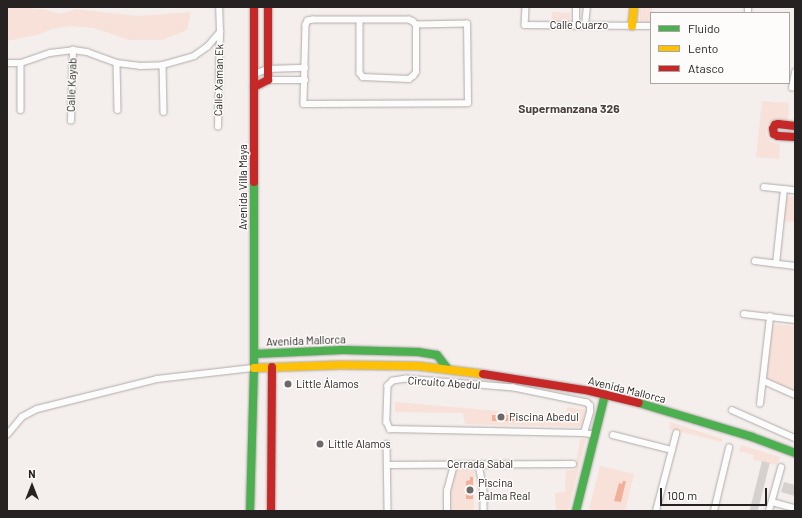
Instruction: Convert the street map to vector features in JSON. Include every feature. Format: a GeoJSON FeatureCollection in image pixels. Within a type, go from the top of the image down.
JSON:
{"type":"FeatureCollection","features":[{"type":"Feature","properties":{"kind":"main road","name":"Avenida Villa Maya"},"geometry":{"type":"LineString","coordinates":[[250,511],[254,368],[254,7]]}},
{"type":"Feature","properties":{"kind":"main road"},"geometry":{"type":"LineString","coordinates":[[254,88],[268,80],[268,7]]}},
{"type":"Feature","properties":{"kind":"main road"},"geometry":{"type":"LineString","coordinates":[[632,26],[634,7]]}},
{"type":"Feature","properties":{"kind":"main road"},"geometry":{"type":"LineString","coordinates":[[795,126],[778,124],[774,125],[773,129],[774,134],[778,136],[795,138]]}},
{"type":"Feature","properties":{"kind":"main road","name":"Avenida Mallorca"},"geometry":{"type":"LineString","coordinates":[[254,354],[344,350],[418,352],[437,356],[448,369]]}},
{"type":"Feature","properties":{"kind":"main road","name":"Avenida Mallorca"},"geometry":{"type":"LineString","coordinates":[[254,368],[341,365],[418,366],[503,376],[645,404],[793,450]]}},
{"type":"Feature","properties":{"kind":"main road"},"geometry":{"type":"LineString","coordinates":[[271,511],[272,367]]}},
{"type":"Feature","properties":{"kind":"main road"},"geometry":{"type":"LineString","coordinates":[[577,511],[605,395]]}},
{"type":"Feature","properties":{"kind":"street","name":"Calle Xaman Ek"},"geometry":{"type":"LineString","coordinates":[[218,127],[220,32],[219,7]]}},
{"type":"Feature","properties":{"kind":"street","name":"Calle Cuarzo"},"geometry":{"type":"LineString","coordinates":[[526,7],[525,25],[650,26]]}},
{"type":"Feature","properties":{"kind":"street"},"geometry":{"type":"LineString","coordinates":[[576,7],[576,25]]}},
{"type":"Feature","properties":{"kind":"street"},"geometry":{"type":"LineString","coordinates":[[585,25],[586,7]]}},
{"type":"Feature","properties":{"kind":"street"},"geometry":{"type":"LineString","coordinates":[[360,20],[360,73],[363,77],[368,79],[409,79],[413,76],[416,72],[416,25]]}},
{"type":"Feature","properties":{"kind":"street"},"geometry":{"type":"LineString","coordinates":[[360,20],[409,20],[416,25],[467,24],[468,103],[304,104],[306,25],[308,21],[360,20]]}},
{"type":"Feature","properties":{"kind":"street"},"geometry":{"type":"LineString","coordinates":[[7,64],[21,63],[50,53],[73,50],[87,52],[117,63],[140,66],[163,65],[194,56],[207,47],[220,32]]}},
{"type":"Feature","properties":{"kind":"street","name":"Calle Kayab"},"geometry":{"type":"LineString","coordinates":[[71,121],[73,50]]}},
{"type":"Feature","properties":{"kind":"street"},"geometry":{"type":"LineString","coordinates":[[21,63],[21,110]]}},
{"type":"Feature","properties":{"kind":"street"},"geometry":{"type":"LineString","coordinates":[[117,63],[118,110]]}},
{"type":"Feature","properties":{"kind":"street"},"geometry":{"type":"LineString","coordinates":[[163,65],[164,112]]}},
{"type":"Feature","properties":{"kind":"street"},"geometry":{"type":"LineString","coordinates":[[254,74],[268,69],[305,68]]}},
{"type":"Feature","properties":{"kind":"street"},"geometry":{"type":"LineString","coordinates":[[792,88],[795,73]]}},
{"type":"Feature","properties":{"kind":"street"},"geometry":{"type":"LineString","coordinates":[[268,80],[305,80]]}},
{"type":"Feature","properties":{"kind":"street"},"geometry":{"type":"LineString","coordinates":[[764,186],[795,190]]}},
{"type":"Feature","properties":{"kind":"street"},"geometry":{"type":"LineString","coordinates":[[776,264],[784,189]]}},
{"type":"Feature","properties":{"kind":"street"},"geometry":{"type":"LineString","coordinates":[[755,261],[795,266]]}},
{"type":"Feature","properties":{"kind":"street"},"geometry":{"type":"LineString","coordinates":[[744,314],[795,320]]}},
{"type":"Feature","properties":{"kind":"street"},"geometry":{"type":"LineString","coordinates":[[760,404],[764,381],[770,317]]}},
{"type":"Feature","properties":{"kind":"street"},"geometry":{"type":"LineString","coordinates":[[7,435],[22,417],[37,409],[157,379],[254,368]]}},
{"type":"Feature","properties":{"kind":"street","name":"Circuito Abedul"},"geometry":{"type":"LineString","coordinates":[[584,433],[590,412],[590,406],[587,403],[506,388],[406,379],[393,381],[388,386],[387,422],[390,429],[596,434]]}},
{"type":"Feature","properties":{"kind":"street"},"geometry":{"type":"LineString","coordinates":[[764,381],[795,394]]}},
{"type":"Feature","properties":{"kind":"street"},"geometry":{"type":"LineString","coordinates":[[732,410],[795,438]]}},
{"type":"Feature","properties":{"kind":"street"},"geometry":{"type":"LineString","coordinates":[[656,511],[676,434]]}},
{"type":"Feature","properties":{"kind":"street"},"geometry":{"type":"LineString","coordinates":[[613,436],[672,450]]}},
{"type":"Feature","properties":{"kind":"street"},"geometry":{"type":"LineString","coordinates":[[387,444],[388,511]]}},
{"type":"Feature","properties":{"kind":"street"},"geometry":{"type":"LineString","coordinates":[[714,511],[729,448]]}},
{"type":"Feature","properties":{"kind":"street"},"geometry":{"type":"LineString","coordinates":[[479,464],[484,492],[484,511]]}},
{"type":"Feature","properties":{"kind":"street","name":"Cerrada Sabal"},"geometry":{"type":"LineString","coordinates":[[387,465],[573,464]]}},
{"type":"Feature","properties":{"kind":"street"},"geometry":{"type":"LineString","coordinates":[[447,511],[447,491],[454,465]]}},
{"type":"Feature","properties":{"kind":"street"},"geometry":{"type":"LineString","coordinates":[[769,511],[780,468]]}},
{"type":"Feature","properties":{"kind":"street"},"geometry":{"type":"LineString","coordinates":[[772,502],[795,508]]}},
{"type":"Feature","properties":{"kind":"shaded area"},"geometry":{"type":"Polygon","coordinates":[[[7,7],[44,9],[60,14],[76,9],[138,16],[191,12],[187,30],[163,40],[130,40],[94,28],[70,26],[52,29],[37,35],[7,41],[7,7]]]}},
{"type":"Feature","properties":{"kind":"shaded area"},"geometry":{"type":"Polygon","coordinates":[[[640,7],[652,7],[652,12],[650,12],[650,23],[640,23],[640,7]]]}},
{"type":"Feature","properties":{"kind":"shaded area"},"geometry":{"type":"Polygon","coordinates":[[[552,12],[570,13],[569,23],[551,22],[552,12]]]}},
{"type":"Feature","properties":{"kind":"shaded area"},"geometry":{"type":"Polygon","coordinates":[[[762,101],[789,103],[788,121],[770,122],[766,127],[766,135],[771,142],[780,144],[779,159],[756,157],[762,101]]]}},
{"type":"Feature","properties":{"kind":"shaded area"},"geometry":{"type":"Polygon","coordinates":[[[784,196],[795,197],[795,222],[782,221],[784,196]]]}},
{"type":"Feature","properties":{"kind":"shaded area"},"geometry":{"type":"Polygon","coordinates":[[[767,324],[795,326],[795,391],[762,377],[767,324]]]}},
{"type":"Feature","properties":{"kind":"shaded area"},"geometry":{"type":"Polygon","coordinates":[[[395,402],[498,411],[566,422],[567,407],[587,410],[582,427],[465,424],[463,413],[395,412],[395,402]]]}},
{"type":"Feature","properties":{"kind":"shaded area","name":"Piscina Abedul"},"geometry":{"type":"Polygon","coordinates":[[[492,415],[511,415],[511,418],[514,419],[514,421],[492,421],[492,415]]]}},
{"type":"Feature","properties":{"kind":"shaded area"},"geometry":{"type":"Polygon","coordinates":[[[670,422],[723,439],[722,442],[669,429],[670,422]]]}},
{"type":"Feature","properties":{"kind":"shaded area"},"geometry":{"type":"Polygon","coordinates":[[[580,439],[586,439],[568,511],[556,511],[555,493],[565,492],[566,471],[575,470],[580,439]]]}},
{"type":"Feature","properties":{"kind":"shaded area"},"geometry":{"type":"Polygon","coordinates":[[[741,445],[780,457],[777,465],[753,460],[754,455],[739,451],[741,445]]]}},
{"type":"Feature","properties":{"kind":"shaded area"},"geometry":{"type":"Polygon","coordinates":[[[600,466],[634,474],[625,511],[598,511],[589,509],[600,466]]]}},
{"type":"Feature","properties":{"kind":"shaded area"},"geometry":{"type":"Polygon","coordinates":[[[448,470],[474,470],[474,511],[448,511],[448,470]]]}},
{"type":"Feature","properties":{"kind":"shaded area","name":"Piscina Palma Real"},"geometry":{"type":"Polygon","coordinates":[[[470,477],[473,477],[473,499],[466,499],[466,481],[470,480],[470,477]]]}},
{"type":"Feature","properties":{"kind":"shaded area"},"geometry":{"type":"Polygon","coordinates":[[[623,481],[626,481],[621,502],[614,501],[619,483],[622,484],[623,481]]]}},
{"type":"Feature","properties":{"kind":"building"},"geometry":{"type":"Polygon","coordinates":[[[762,461],[770,463],[758,511],[750,510],[762,461]]]}},
{"type":"Feature","properties":{"kind":"building"},"geometry":{"type":"Polygon","coordinates":[[[784,482],[795,485],[795,496],[781,492],[784,482]]]}},
{"type":"Feature","properties":{"kind":"traffic: fast"},"geometry":{"type":"LineString","coordinates":[[250,511],[254,368],[254,182]]}},
{"type":"Feature","properties":{"kind":"traffic: fast"},"geometry":{"type":"LineString","coordinates":[[254,354],[343,350],[418,352],[437,355],[448,369]]}},
{"type":"Feature","properties":{"kind":"traffic: fast"},"geometry":{"type":"LineString","coordinates":[[576,511],[605,395]]}},
{"type":"Feature","properties":{"kind":"traffic: fast"},"geometry":{"type":"LineString","coordinates":[[639,403],[752,437],[795,453]]}},
{"type":"Feature","properties":{"kind":"traffic: slow"},"geometry":{"type":"LineString","coordinates":[[632,26],[634,7]]}},
{"type":"Feature","properties":{"kind":"traffic: slow"},"geometry":{"type":"LineString","coordinates":[[254,368],[341,365],[418,366],[483,374]]}},
{"type":"Feature","properties":{"kind":"traffic: jam"},"geometry":{"type":"LineString","coordinates":[[254,7],[254,182]]}},
{"type":"Feature","properties":{"kind":"traffic: jam"},"geometry":{"type":"LineString","coordinates":[[254,87],[268,80],[268,7]]}},
{"type":"Feature","properties":{"kind":"traffic: jam"},"geometry":{"type":"LineString","coordinates":[[795,126],[778,124],[775,125],[773,129],[774,134],[778,136],[795,137]]}},
{"type":"Feature","properties":{"kind":"traffic: jam"},"geometry":{"type":"LineString","coordinates":[[271,511],[272,367]]}},
{"type":"Feature","properties":{"kind":"traffic: jam"},"geometry":{"type":"LineString","coordinates":[[483,374],[590,391],[639,403]]}},
{"type":"Feature","properties":{"kind":"place","name":"Little Álamos"},"geometry":{"type":"Point","coordinates":[288,384]}},
{"type":"Feature","properties":{"kind":"place","name":"Piscina Abedul"},"geometry":{"type":"Point","coordinates":[501,417]}},
{"type":"Feature","properties":{"kind":"place","name":"Little Alamos"},"geometry":{"type":"Point","coordinates":[320,444]}},
{"type":"Feature","properties":{"kind":"place","name":"Piscina Palma Real"},"geometry":{"type":"Point","coordinates":[470,490]}},
{"type":"Feature","properties":{"kind":"district","name":"Supermanzana 326"},"geometry":{"type":"Point","coordinates":[569,109]}}]}
